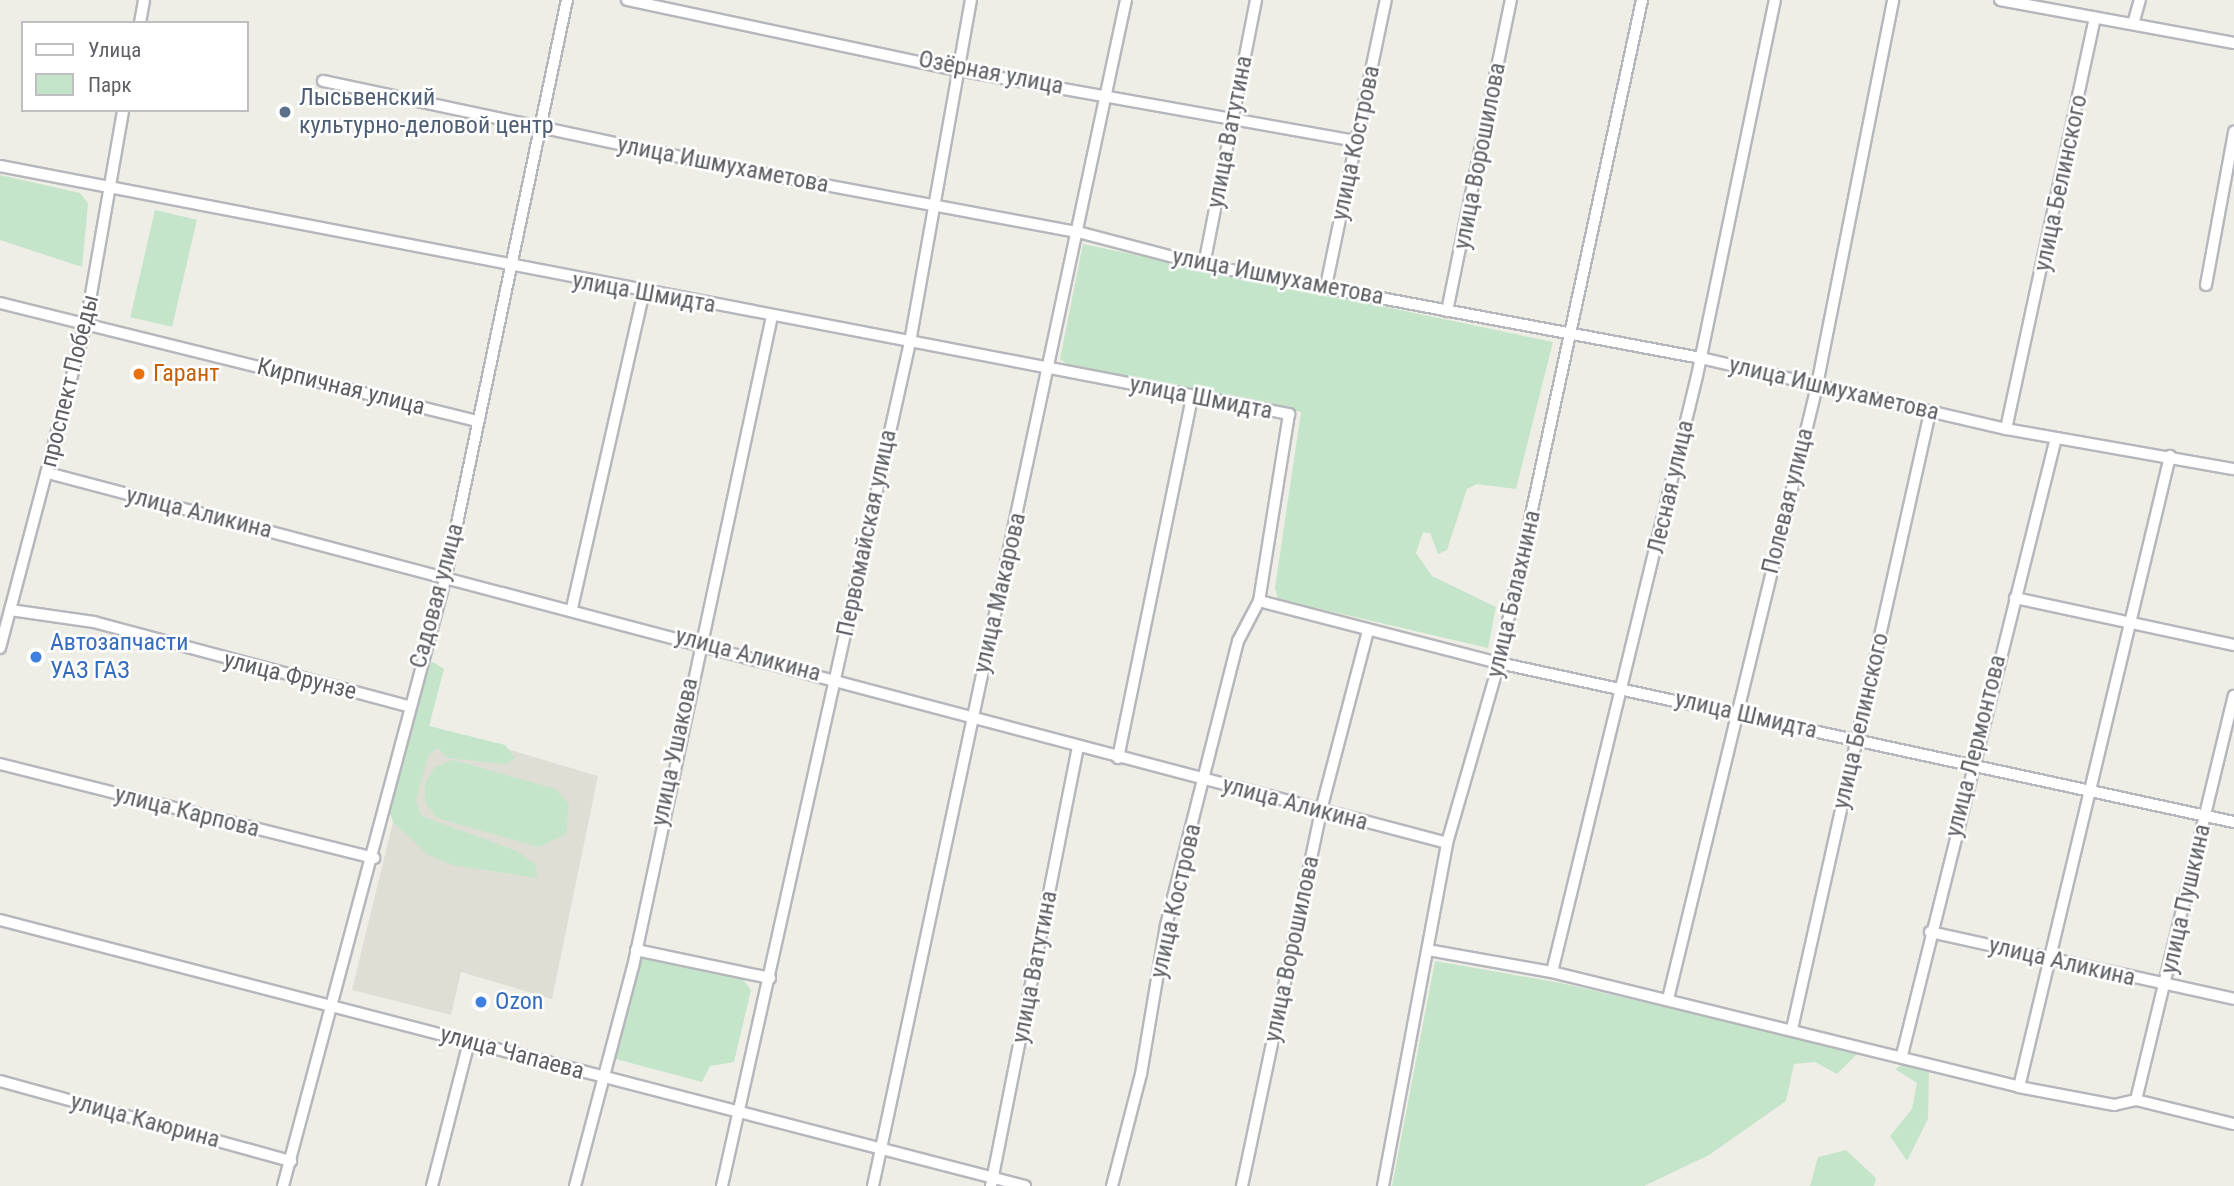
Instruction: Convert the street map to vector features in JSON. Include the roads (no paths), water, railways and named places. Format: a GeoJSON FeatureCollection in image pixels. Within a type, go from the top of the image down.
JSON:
{"type":"FeatureCollection","features":[{"type":"Feature","properties":{"kind":"street"},"geometry":{"type":"LineString","coordinates":[[140,21],[144,0]]}},
{"type":"Feature","properties":{"kind":"street","name":"Садовая улица"},"geometry":{"type":"LineString","coordinates":[[283,1186],[328,1005],[374,858],[407,706],[446,576],[567,0]]}},
{"type":"Feature","properties":{"kind":"street","name":"Озёрная улица"},"geometry":{"type":"LineString","coordinates":[[628,0],[957,70],[1106,94],[1233,121],[1356,141]]}},
{"type":"Feature","properties":{"kind":"street","name":"Первомайская улица"},"geometry":{"type":"LineString","coordinates":[[722,1186],[910,342],[932,204],[971,0]]}},
{"type":"Feature","properties":{"kind":"street","name":"улица Макарова"},"geometry":{"type":"LineString","coordinates":[[873,1186],[972,715],[1050,369],[1126,0]]}},
{"type":"Feature","properties":{"kind":"street","name":"улица Ватутина"},"geometry":{"type":"LineString","coordinates":[[1204,265],[1256,0]]}},
{"type":"Feature","properties":{"kind":"street","name":"улица Кострова"},"geometry":{"type":"LineString","coordinates":[[1326,286],[1386,0]]}},
{"type":"Feature","properties":{"kind":"street","name":"улица Ворошилова"},"geometry":{"type":"LineString","coordinates":[[1447,311],[1511,0]]}},
{"type":"Feature","properties":{"kind":"street","name":"улица Балахнина"},"geometry":{"type":"LineString","coordinates":[[1383,1186],[1447,843],[1499,663],[1574,336],[1642,0]]}},
{"type":"Feature","properties":{"kind":"street","name":"Лесная улица"},"geometry":{"type":"LineString","coordinates":[[1552,972],[1624,687],[1701,358],[1774,0]]}},
{"type":"Feature","properties":{"kind":"street","name":"Полевая улица"},"geometry":{"type":"LineString","coordinates":[[1668,999],[1735,712],[1816,390],[1893,0]]}},
{"type":"Feature","properties":{"kind":"street"},"geometry":{"type":"LineString","coordinates":[[2000,0],[2234,43]]}},
{"type":"Feature","properties":{"kind":"street"},"geometry":{"type":"LineString","coordinates":[[2133,24],[2140,0]]}},
{"type":"Feature","properties":{"kind":"street","name":"улица Белинского"},"geometry":{"type":"LineString","coordinates":[[2006,429],[2095,18]]}},
{"type":"Feature","properties":{"kind":"street","name":"улица Ишмухаметова"},"geometry":{"type":"LineString","coordinates":[[323,81],[542,129],[1078,232],[1204,265],[1701,358],[1816,390],[2006,429],[2234,469]]}},
{"type":"Feature","properties":{"kind":"street","name":"проспект Победы"},"geometry":{"type":"LineString","coordinates":[[0,648],[86,323],[123,112]]}},
{"type":"Feature","properties":{"kind":"street"},"geometry":{"type":"LineString","coordinates":[[2206,285],[2234,132]]}},
{"type":"Feature","properties":{"kind":"street","name":"улица Шмидта"},"geometry":{"type":"LineString","coordinates":[[0,166],[512,270],[644,291],[1289,414]]}},
{"type":"Feature","properties":{"kind":"street"},"geometry":{"type":"LineString","coordinates":[[572,608],[644,291]]}},
{"type":"Feature","properties":{"kind":"street","name":"Кирпичная улица"},"geometry":{"type":"LineString","coordinates":[[0,303],[477,421]]}},
{"type":"Feature","properties":{"kind":"street","name":"улица Ушакова"},"geometry":{"type":"LineString","coordinates":[[575,1186],[636,950],[699,642],[772,316]]}},
{"type":"Feature","properties":{"kind":"street"},"geometry":{"type":"LineString","coordinates":[[1118,758],[1192,396]]}},
{"type":"Feature","properties":{"kind":"street","name":"улица Белинского"},"geometry":{"type":"LineString","coordinates":[[1792,1029],[1930,412]]}},
{"type":"Feature","properties":{"kind":"street","name":"улица Кострова"},"geometry":{"type":"LineString","coordinates":[[1112,1186],[1141,1074],[1166,925],[1206,781],[1238,641],[1259,601],[1289,414]]}},
{"type":"Feature","properties":{"kind":"street","name":"улица Лермонтова"},"geometry":{"type":"LineString","coordinates":[[1902,1055],[1972,763],[2056,438]]}},
{"type":"Feature","properties":{"kind":"street"},"geometry":{"type":"LineString","coordinates":[[2019,1087],[2088,789],[2170,456]]}},
{"type":"Feature","properties":{"kind":"street","name":"улица Аликина"},"geometry":{"type":"LineString","coordinates":[[48,473],[572,608],[972,715],[1077,747],[1447,843]]}},
{"type":"Feature","properties":{"kind":"street"},"geometry":{"type":"LineString","coordinates":[[2015,598],[2234,645]]}},
{"type":"Feature","properties":{"kind":"street","name":"улица Шмидта"},"geometry":{"type":"LineString","coordinates":[[1259,601],[1499,663],[1624,687],[2234,822]]}},
{"type":"Feature","properties":{"kind":"street","name":"улица Фрунзе"},"geometry":{"type":"LineString","coordinates":[[10,610],[94,622],[407,706]]}},
{"type":"Feature","properties":{"kind":"street","name":"улица Ворошилова"},"geometry":{"type":"LineString","coordinates":[[1242,1186],[1321,810],[1368,631]]}},
{"type":"Feature","properties":{"kind":"street","name":"улица Пушкина"},"geometry":{"type":"LineString","coordinates":[[2136,1100],[2167,984],[2234,696]]}},
{"type":"Feature","properties":{"kind":"street","name":"улица Ватутина"},"geometry":{"type":"LineString","coordinates":[[994,1182],[1077,747]]}},
{"type":"Feature","properties":{"kind":"street","name":"улица Карпова"},"geometry":{"type":"LineString","coordinates":[[0,764],[374,858]]}},
{"type":"Feature","properties":{"kind":"street","name":"улица Чапаева"},"geometry":{"type":"LineString","coordinates":[[0,920],[882,1149],[994,1182],[1025,1186]]}},
{"type":"Feature","properties":{"kind":"street","name":"улица Аликина"},"geometry":{"type":"LineString","coordinates":[[1930,932],[2234,999]]}},
{"type":"Feature","properties":{"kind":"street"},"geometry":{"type":"LineString","coordinates":[[636,950],[770,978]]}},
{"type":"Feature","properties":{"kind":"street"},"geometry":{"type":"LineString","coordinates":[[1428,950],[1552,972],[1902,1055],[2019,1087],[2114,1105],[2136,1100],[2234,1124]]}},
{"type":"Feature","properties":{"kind":"street"},"geometry":{"type":"LineString","coordinates":[[432,1186],[468,1042]]}},
{"type":"Feature","properties":{"kind":"street","name":"улица Каюрина"},"geometry":{"type":"LineString","coordinates":[[0,1081],[290,1161]]}},
{"type":"Feature","properties":{"kind":"place","name":"Лысьвенский культурно-деловой центр"},"geometry":{"type":"Point","coordinates":[285,112]}},
{"type":"Feature","properties":{"kind":"place","name":"Гарант"},"geometry":{"type":"Point","coordinates":[139,374]}},
{"type":"Feature","properties":{"kind":"place","name":"Автозапчасти УАЗ ГАЗ"},"geometry":{"type":"Point","coordinates":[36,657]}},
{"type":"Feature","properties":{"kind":"place","name":"Ozon"},"geometry":{"type":"Point","coordinates":[481,1002]}}]}
